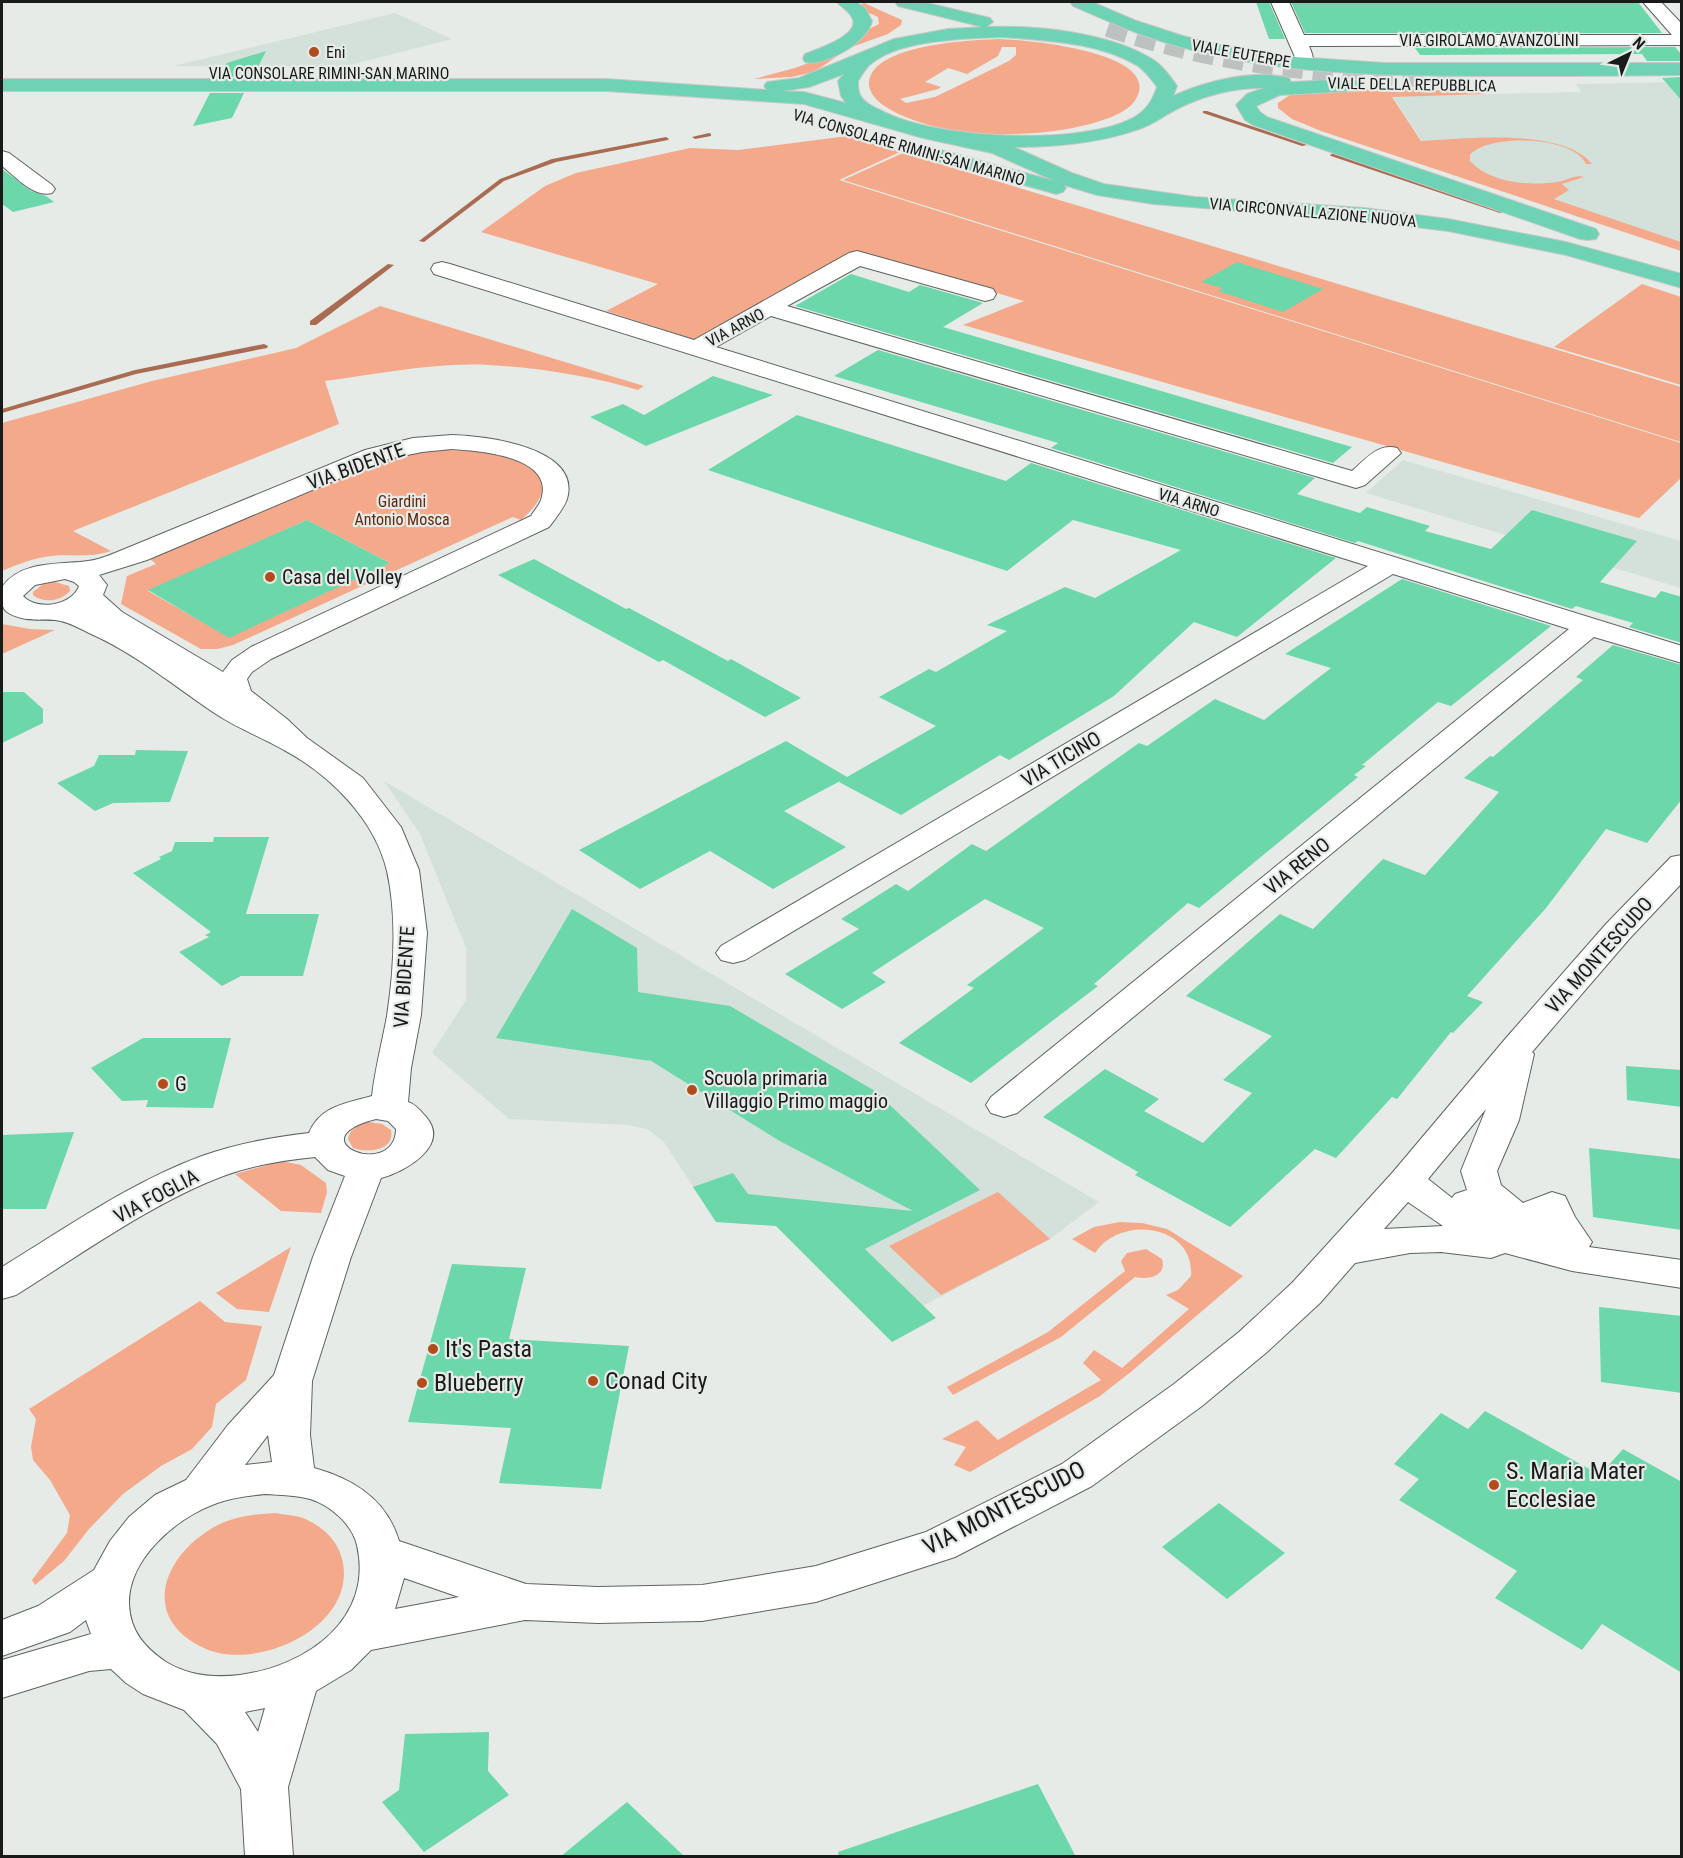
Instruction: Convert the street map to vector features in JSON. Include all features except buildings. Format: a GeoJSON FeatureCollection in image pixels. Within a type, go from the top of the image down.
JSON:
{"type":"FeatureCollection","features":[{"type":"Feature","properties":{"kind":"main road","name":"VIA CONSOLARE RIMINI-SAN MARINO"},"geometry":{"type":"LineString","coordinates":[[657,80],[753,75],[795,65],[856,37],[862,31],[863,23],[860,14],[846,2]]}},
{"type":"Feature","properties":{"kind":"main road","name":"VIA CIRCONVALLAZIONE NUOVA"},"geometry":{"type":"LineString","coordinates":[[904,2],[941,13],[1030,33]]}},
{"type":"Feature","properties":{"kind":"main road"},"geometry":{"type":"LineString","coordinates":[[883,4],[915,20],[920,27],[914,40]]}},
{"type":"Feature","properties":{"kind":"main road","name":"VIALE EUTERPE"},"geometry":{"type":"LineString","coordinates":[[1071,4],[1108,27]]}},
{"type":"Feature","properties":{"kind":"main road","name":"VIALE EUTERPE"},"geometry":{"type":"LineString","coordinates":[[1071,4],[1138,29],[1176,40],[1302,64],[1352,77],[1411,71]]}},
{"type":"Feature","properties":{"kind":"main road","name":"VIA CIRCONVALLAZIONE NUOVA"},"geometry":{"type":"LineString","coordinates":[[948,138],[1025,143],[1069,140],[1123,128],[1149,116],[1158,109],[1167,97],[1165,80],[1150,64],[1123,51],[1078,38],[1030,33],[964,33],[914,40],[896,45],[865,59],[849,77],[848,87],[852,97],[862,108],[881,119],[920,132],[1012,152],[1054,173],[1089,186],[1140,196],[1213,204],[1352,213],[1443,224],[1604,257],[1682,281]]}},
{"type":"Feature","properties":{"kind":"main road"},"geometry":{"type":"LineString","coordinates":[[1123,51],[1169,64]]}},
{"type":"Feature","properties":{"kind":"main road","name":"VIA CONSOLARE RIMINI-SAN MARINO"},"geometry":{"type":"LineString","coordinates":[[2,74],[548,73],[745,86],[778,86],[817,78],[865,59]]}},
{"type":"Feature","properties":{"kind":"main road","name":"VIALE DELLA REPUBBLICA"},"geometry":{"type":"LineString","coordinates":[[1215,68],[1273,66],[1420,87],[1682,84]]}},
{"type":"Feature","properties":{"kind":"main road","name":"VIALE DELLA REPUBBLICA"},"geometry":{"type":"LineString","coordinates":[[1411,71],[1682,69]]}},
{"type":"Feature","properties":{"kind":"main road","name":"VIA CIRCONVALLAZIONE NUOVA"},"geometry":{"type":"LineString","coordinates":[[1352,77],[1277,90],[1255,96],[1246,105],[1252,116],[1260,121],[1682,266]]}},
{"type":"Feature","properties":{"kind":"main road","name":"VIALE DELLA REPUBBLICA"},"geometry":{"type":"LineString","coordinates":[[1149,116],[1193,92],[1217,84],[1352,77]]}},
{"type":"Feature","properties":{"kind":"main road"},"geometry":{"type":"LineString","coordinates":[[1458,78],[1682,77]]}},
{"type":"Feature","properties":{"kind":"main road","name":"VIA CONSOLARE RIMINI-SAN MARINO"},"geometry":{"type":"LineString","coordinates":[[2,85],[606,85],[804,98],[881,119]]}},
{"type":"Feature","properties":{"kind":"main road","name":"VIA CONSOLARE RIMINI-SAN MARINO"},"geometry":{"type":"LineString","coordinates":[[606,85],[712,96],[778,108],[1033,183],[1079,193],[1149,202],[1213,204]]}},
{"type":"Feature","properties":{"kind":"main road","name":"VIA CIRCONVALLAZIONE NUOVA"},"geometry":{"type":"LineString","coordinates":[[1100,134],[1067,148],[1061,158],[1067,165],[1105,179],[1152,186],[1428,209],[1625,247]]}},
{"type":"Feature","properties":{"kind":"street"},"geometry":{"type":"LineString","coordinates":[[1280,2],[1304,57],[1302,64]]}},
{"type":"Feature","properties":{"kind":"street"},"geometry":{"type":"LineString","coordinates":[[1652,2],[1682,38]]}},
{"type":"Feature","properties":{"kind":"street","name":"VIA GIROLAMO AVANZOLINI"},"geometry":{"type":"LineString","coordinates":[[1297,41],[1682,38]]}},
{"type":"Feature","properties":{"kind":"street"},"geometry":{"type":"LineString","coordinates":[[2,157],[45,189]]}},
{"type":"Feature","properties":{"kind":"street"},"geometry":{"type":"LineString","coordinates":[[768,308],[857,258],[985,294]]}},
{"type":"Feature","properties":{"kind":"street","name":"VIA ARNO"},"geometry":{"type":"LineString","coordinates":[[442,269],[1389,565],[1682,654]]}},
{"type":"Feature","properties":{"kind":"street","name":"VIA ARNO"},"geometry":{"type":"LineString","coordinates":[[697,348],[768,308],[1356,480],[1388,453]]}},
{"type":"Feature","properties":{"kind":"street","name":"VIA BIDENTE"},"geometry":{"type":"LineString","coordinates":[[238,695],[232,678],[242,666],[261,653],[540,521],[552,508],[557,494],[556,479],[547,467],[524,454],[491,444],[452,442],[408,446],[374,455],[128,559],[73,573],[45,573],[32,576],[12,588],[9,596],[10,602],[17,608],[28,611],[56,611],[94,623],[259,727],[296,744],[352,784],[385,827],[403,870],[410,933],[404,1016],[393,1068],[389,1109]]}},
{"type":"Feature","properties":{"kind":"street","name":"VIA TICINO"},"geometry":{"type":"LineString","coordinates":[[733,953],[1389,565]]}},
{"type":"Feature","properties":{"kind":"street","name":"VIA BIDENTE"},"geometry":{"type":"LineString","coordinates":[[56,611],[81,603],[93,590],[90,580],[73,573]]}},
{"type":"Feature","properties":{"kind":"street","name":"VIA BIDENTE"},"geometry":{"type":"LineString","coordinates":[[89,596],[112,618],[238,695],[275,721],[296,744]]}},
{"type":"Feature","properties":{"kind":"street","name":"VIA RENO"},"geometry":{"type":"LineString","coordinates":[[1004,1105],[1590,627]]}},
{"type":"Feature","properties":{"kind":"street","name":"VIA MONTESCUDO"},"geometry":{"type":"LineString","coordinates":[[359,1634],[525,1602],[598,1605],[702,1603],[816,1584],[940,1545],[1077,1475],[1151,1422],[1253,1342],[1306,1293],[1409,1178],[1518,1046],[1618,931],[1682,864]]}},
{"type":"Feature","properties":{"kind":"street","name":"VIA MONTESCUDO"},"geometry":{"type":"LineString","coordinates":[[1517,1232],[1503,1208],[1483,1188],[1479,1171],[1501,1120],[1518,1046]]}},
{"type":"Feature","properties":{"kind":"street"},"geometry":{"type":"LineString","coordinates":[[363,1109],[389,1109],[408,1118],[414,1126],[413,1143],[395,1160],[367,1167],[352,1166],[338,1161],[329,1154],[325,1144],[330,1126],[344,1116],[363,1109]]}},
{"type":"Feature","properties":{"kind":"street","name":"VIA FOGLIA"},"geometry":{"type":"LineString","coordinates":[[2,1285],[155,1192],[205,1170],[284,1148],[325,1144]]}},
{"type":"Feature","properties":{"kind":"street"},"geometry":{"type":"LineString","coordinates":[[295,1480],[289,1436],[292,1381],[332,1257],[367,1167]]}},
{"type":"Feature","properties":{"kind":"street","name":"VIA MONTESCUDO"},"geometry":{"type":"LineString","coordinates":[[1409,1178],[1427,1201],[1452,1217],[1517,1232],[1594,1262],[1682,1274]]}},
{"type":"Feature","properties":{"kind":"street","name":"VIA MONTESCUDO"},"geometry":{"type":"LineString","coordinates":[[1340,1254],[1365,1246],[1402,1240],[1434,1239],[1484,1244],[1517,1232],[1552,1205],[1557,1221],[1573,1242],[1596,1249],[1682,1262]]}},
{"type":"Feature","properties":{"kind":"street"},"geometry":{"type":"LineString","coordinates":[[201,1492],[243,1436],[292,1381]]}},
{"type":"Feature","properties":{"kind":"street"},"geometry":{"type":"LineString","coordinates":[[265,1478],[295,1480],[328,1489],[354,1505],[373,1527],[383,1553],[384,1580],[376,1608],[359,1634],[332,1660],[297,1680],[248,1694],[199,1695],[166,1686],[140,1670],[121,1649],[111,1628],[108,1605],[111,1581],[129,1545],[160,1514],[201,1492],[233,1482],[265,1478]]}},
{"type":"Feature","properties":{"kind":"street","name":"VIA MONTESCUDO"},"geometry":{"type":"LineString","coordinates":[[383,1553],[525,1602]]}},
{"type":"Feature","properties":{"kind":"street"},"geometry":{"type":"LineString","coordinates":[[2,1638],[54,1619],[111,1581]]}},
{"type":"Feature","properties":{"kind":"street"},"geometry":{"type":"LineString","coordinates":[[2,1679],[89,1653],[121,1649]]}},
{"type":"Feature","properties":{"kind":"street"},"geometry":{"type":"LineString","coordinates":[[268,1857],[264,1787],[297,1680]]}},
{"type":"Feature","properties":{"kind":"street"},"geometry":{"type":"LineString","coordinates":[[199,1695],[233,1730],[264,1787]]}},
{"type":"Feature","properties":{"kind":"shaded area","name":"Eni"},"geometry":{"type":"Polygon","coordinates":[[[395,13],[452,39],[342,67],[173,66],[395,13]]]}},
{"type":"Feature","properties":{"kind":"shaded area"},"geometry":{"type":"Polygon","coordinates":[[[1681,82],[1681,242],[1433,158],[1392,96],[1581,92],[1576,84],[1681,82]]]}},
{"type":"Feature","properties":{"kind":"shaded area"},"geometry":{"type":"Polygon","coordinates":[[[1403,460],[1681,541],[1681,588],[1366,493],[1403,460]]]}},
{"type":"Feature","properties":{"kind":"shaded area","name":"Scuola primaria Villaggio Primo maggio"},"geometry":{"type":"Polygon","coordinates":[[[384,781],[1099,1202],[1050,1239],[923,1306],[776,1226],[716,1222],[664,1142],[647,1129],[627,1125],[509,1119],[432,1053],[466,1000],[466,948],[420,834],[384,781]]]}},
{"type":"Feature","properties":{"kind":"green space"},"geometry":{"type":"Polygon","coordinates":[[[864,3],[902,20],[901,25],[888,34],[849,48],[814,72],[791,77],[754,79],[795,68],[857,41],[869,29],[879,24],[878,17],[869,13],[861,4],[864,3]]]}},
{"type":"Feature","properties":{"kind":"green space"},"geometry":{"type":"Polygon","coordinates":[[[986,40],[1034,42],[1086,51],[1110,59],[1129,69],[1139,81],[1137,97],[1131,106],[1100,121],[1049,132],[991,134],[934,126],[908,118],[883,105],[870,90],[869,82],[875,69],[887,59],[926,47],[986,40]],[[1002,47],[998,56],[967,74],[948,68],[925,82],[941,87],[938,89],[900,99],[906,103],[935,97],[1009,61],[1016,55],[1016,47],[1002,47]]]}},
{"type":"Feature","properties":{"kind":"green space"},"geometry":{"type":"Polygon","coordinates":[[[1382,89],[1470,91],[1486,94],[1392,97],[1421,141],[1511,138],[1536,140],[1559,145],[1578,152],[1592,164],[1586,164],[1578,155],[1565,148],[1530,141],[1494,143],[1470,155],[1470,161],[1488,174],[1522,183],[1546,183],[1578,176],[1584,177],[1562,184],[1569,190],[1554,199],[1681,242],[1681,251],[1321,131],[1292,119],[1278,108],[1278,103],[1294,92],[1382,89]]]}},
{"type":"Feature","properties":{"kind":"green space"},"geometry":{"type":"Polygon","coordinates":[[[848,136],[900,152],[839,180],[1681,443],[1681,478],[1639,518],[963,325],[1024,301],[855,251],[696,340],[606,311],[658,284],[481,232],[545,186],[576,173],[690,148],[738,150],[848,136]]]}},
{"type":"Feature","properties":{"kind":"green space"},"geometry":{"type":"Polygon","coordinates":[[[903,153],[1681,387],[1681,442],[843,180],[903,153]]]}},
{"type":"Feature","properties":{"kind":"green space"},"geometry":{"type":"Polygon","coordinates":[[[1642,284],[1681,297],[1681,385],[1554,347],[1642,284]]]}},
{"type":"Feature","properties":{"kind":"green space"},"geometry":{"type":"Polygon","coordinates":[[[380,306],[644,386],[638,390],[583,377],[489,365],[448,365],[407,369],[325,381],[339,424],[73,531],[111,551],[89,555],[45,557],[2,571],[2,423],[152,381],[296,348],[380,306]]]}},
{"type":"Feature","properties":{"kind":"green space","name":"Giardini Antonio Mosca"},"geometry":{"type":"Polygon","coordinates":[[[452,448],[469,450],[508,458],[525,465],[537,475],[542,487],[538,502],[521,520],[513,517],[233,645],[217,649],[201,649],[121,604],[127,576],[156,564],[150,559],[393,457],[422,450],[452,448]],[[307,520],[148,591],[229,637],[390,563],[307,520]]]}},
{"type":"Feature","properties":{"kind":"green space"},"geometry":{"type":"Polygon","coordinates":[[[55,582],[69,586],[70,591],[52,600],[42,600],[33,595],[33,592],[43,584],[55,582]]]}},
{"type":"Feature","properties":{"kind":"green space"},"geometry":{"type":"Polygon","coordinates":[[[2,624],[30,629],[55,630],[2,654],[2,624]]]}},
{"type":"Feature","properties":{"kind":"green space"},"geometry":{"type":"Polygon","coordinates":[[[369,1122],[382,1124],[391,1130],[389,1142],[379,1149],[353,1148],[348,1139],[351,1132],[358,1125],[369,1122]]]}},
{"type":"Feature","properties":{"kind":"green space"},"geometry":{"type":"Polygon","coordinates":[[[281,1161],[301,1165],[326,1183],[327,1192],[321,1213],[281,1211],[235,1174],[281,1161]]]}},
{"type":"Feature","properties":{"kind":"green space"},"geometry":{"type":"Polygon","coordinates":[[[998,1192],[1050,1239],[941,1295],[889,1246],[998,1192]]]}},
{"type":"Feature","properties":{"kind":"green space"},"geometry":{"type":"Polygon","coordinates":[[[1120,1222],[1142,1223],[1167,1229],[1243,1276],[1100,1396],[970,1472],[954,1465],[966,1447],[942,1439],[977,1420],[998,1440],[1101,1380],[1083,1363],[1094,1350],[1122,1368],[1189,1309],[1166,1295],[1178,1290],[1191,1276],[1189,1259],[1181,1245],[1169,1236],[1154,1231],[1138,1230],[1122,1233],[1107,1241],[1095,1253],[1072,1239],[1094,1227],[1120,1222]]]}},
{"type":"Feature","properties":{"kind":"green space"},"geometry":{"type":"Polygon","coordinates":[[[291,1247],[269,1312],[237,1309],[216,1293],[291,1247]]]}},
{"type":"Feature","properties":{"kind":"green space"},"geometry":{"type":"Polygon","coordinates":[[[1146,1249],[1162,1259],[1162,1269],[1156,1276],[1135,1277],[1061,1337],[953,1395],[947,1387],[1048,1332],[1125,1271],[1121,1261],[1127,1253],[1146,1249]]]}},
{"type":"Feature","properties":{"kind":"green space"},"geometry":{"type":"Polygon","coordinates":[[[200,1301],[225,1322],[262,1326],[246,1380],[216,1404],[212,1427],[192,1449],[161,1466],[123,1494],[89,1529],[64,1561],[35,1585],[32,1580],[67,1533],[70,1515],[50,1480],[33,1460],[31,1447],[36,1419],[29,1409],[200,1301]]]}},
{"type":"Feature","properties":{"kind":"green space"},"geometry":{"type":"Polygon","coordinates":[[[276,1513],[310,1521],[328,1534],[336,1545],[342,1559],[343,1583],[335,1605],[320,1623],[299,1638],[275,1648],[250,1654],[226,1654],[204,1648],[183,1635],[170,1620],[165,1603],[166,1585],[184,1551],[199,1537],[232,1519],[276,1513]]]}},
{"type":"Feature","properties":{"kind":"waterway"},"geometry":{"type":"LineString","coordinates":[[1205,112],[1304,145]]}},
{"type":"Feature","properties":{"kind":"waterway"},"geometry":{"type":"LineString","coordinates":[[695,137],[709,135]]}},
{"type":"Feature","properties":{"kind":"waterway"},"geometry":{"type":"LineString","coordinates":[[422,241],[502,180],[554,160],[666,139]]}},
{"type":"Feature","properties":{"kind":"waterway"},"geometry":{"type":"LineString","coordinates":[[1333,155],[1502,212]]}},
{"type":"Feature","properties":{"kind":"waterway"},"geometry":{"type":"LineString","coordinates":[[313,323],[390,265]]}},
{"type":"Feature","properties":{"kind":"waterway"},"geometry":{"type":"LineString","coordinates":[[2,411],[135,372],[264,346]]}},
{"type":"Feature","properties":{"kind":"tunnel"},"geometry":{"type":"LineString","coordinates":[[1108,27],[1194,51],[1238,60],[1368,75],[1458,78]]}},
{"type":"Feature","properties":{"kind":"place","name":"Eni"},"geometry":{"type":"Point","coordinates":[314,52]}},
{"type":"Feature","properties":{"kind":"place","name":"Casa del Volley"},"geometry":{"type":"Point","coordinates":[270,577]}},
{"type":"Feature","properties":{"kind":"place","name":"G"},"geometry":{"type":"Point","coordinates":[163,1084]}},
{"type":"Feature","properties":{"kind":"place","name":"Scuola primaria Villaggio Primo maggio"},"geometry":{"type":"Point","coordinates":[692,1090]}},
{"type":"Feature","properties":{"kind":"place","name":"It's Pasta"},"geometry":{"type":"Point","coordinates":[433,1349]}},
{"type":"Feature","properties":{"kind":"place","name":"Conad City"},"geometry":{"type":"Point","coordinates":[593,1381]}},
{"type":"Feature","properties":{"kind":"place","name":"Blueberry"},"geometry":{"type":"Point","coordinates":[422,1383]}},
{"type":"Feature","properties":{"kind":"place","name":"S. Maria Mater Ecclesiae"},"geometry":{"type":"Point","coordinates":[1494,1485]}}]}
